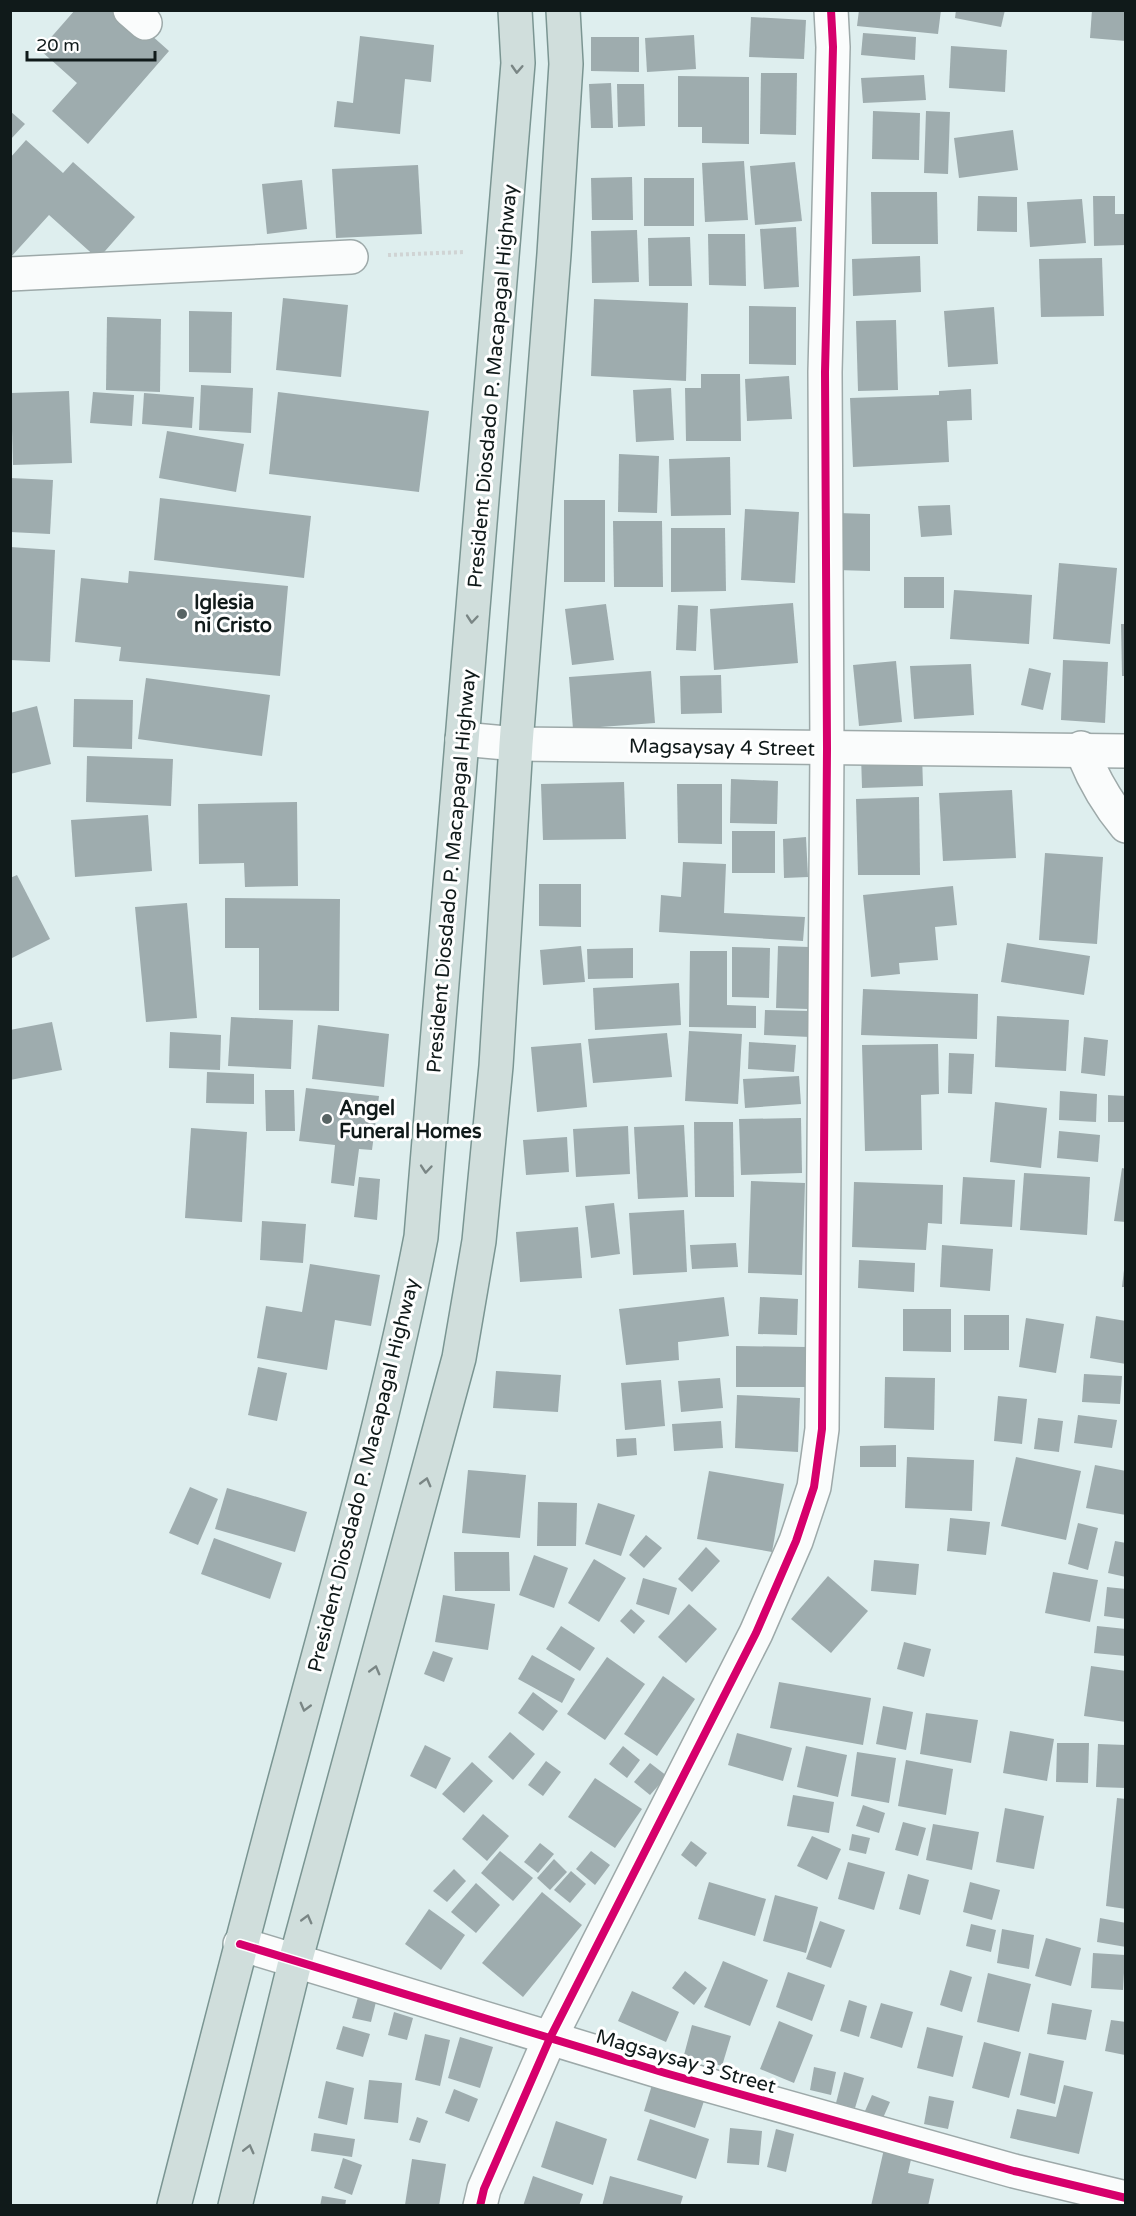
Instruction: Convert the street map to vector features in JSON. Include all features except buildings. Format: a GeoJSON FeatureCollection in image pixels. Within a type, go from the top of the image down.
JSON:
{"type":"FeatureCollection","features":[{"type":"Feature","properties":{"kind":"main road","name":"President Diosdado P. Macapagal Highway"},"geometry":{"type":"LineString","coordinates":[[174,2205],[240,1944],[353,1529],[401,1339],[421,1237],[518,63],[515,10]]}},
{"type":"Feature","properties":{"kind":"main road"},"geometry":{"type":"LineString","coordinates":[[235,2205],[295,1962],[459,1358],[479,1241],[496,1066],[516,744],[554,254],[566,64],[563,10]]}},
{"type":"Feature","properties":{"kind":"street"},"geometry":{"type":"LineString","coordinates":[[480,2205],[484,2189],[550,2038],[756,1633],[796,1541],[814,1487],[822,1428],[827,748],[825,372],[833,47],[831,10]]}},
{"type":"Feature","properties":{"kind":"street"},"geometry":{"type":"LineString","coordinates":[[10,274],[351,257]]}},
{"type":"Feature","properties":{"kind":"street","name":"Magsaysay 4 Street"},"geometry":{"type":"LineString","coordinates":[[462,739],[516,744],[1081,748],[1125,751]]}},
{"type":"Feature","properties":{"kind":"street"},"geometry":{"type":"LineString","coordinates":[[1081,748],[1090,772],[1111,809],[1125,826]]}},
{"type":"Feature","properties":{"kind":"street","name":"Magsaysay 3 Street"},"geometry":{"type":"LineString","coordinates":[[240,1944],[550,2038],[1014,2171],[1125,2198]]}},
{"type":"Feature","properties":{"kind":"path"},"geometry":{"type":"LineString","coordinates":[[351,257],[441,253]]}},
{"type":"Feature","properties":{"kind":"cycle path"},"geometry":{"type":"LineString","coordinates":[[480,2206],[484,2189],[550,2038],[756,1633],[796,1541],[814,1487],[822,1429],[827,748],[825,372],[833,47],[831,10]]}},
{"type":"Feature","properties":{"kind":"cycle path"},"geometry":{"type":"LineString","coordinates":[[240,1944],[665,2073],[1014,2171],[1126,2198]]}},
{"type":"Feature","properties":{"kind":"place","name":"Iglesia ni Cristo"},"geometry":{"type":"Point","coordinates":[182,614]}},
{"type":"Feature","properties":{"kind":"place","name":"Angel Funeral Homes"},"geometry":{"type":"Point","coordinates":[327,1119]}}]}
